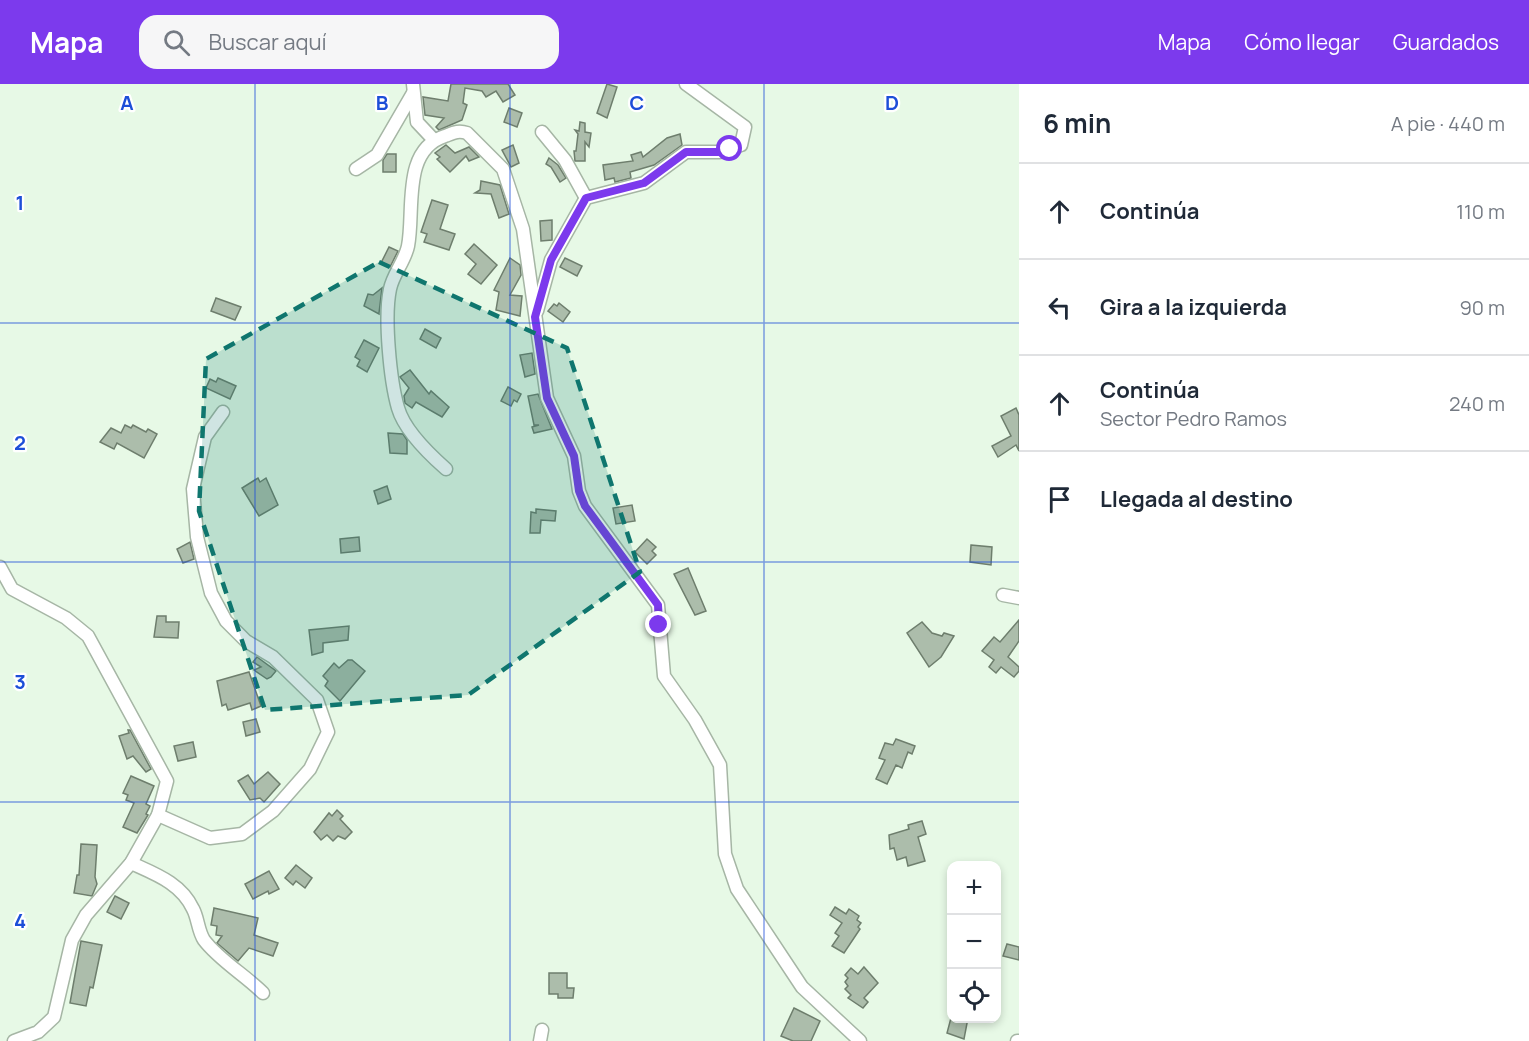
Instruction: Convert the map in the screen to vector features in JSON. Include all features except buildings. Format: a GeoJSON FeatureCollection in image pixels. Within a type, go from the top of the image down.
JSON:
{"type":"FeatureCollection","features":[{"type":"Feature","properties":{"kind":"street"},"geometry":{"type":"LineString","coordinates":[[535,317],[551,260],[586,198],[644,183],[686,152],[720,152],[741,145],[744,127],[686,84]]}},
{"type":"Feature","properties":{"kind":"street"},"geometry":{"type":"LineString","coordinates":[[413,89],[417,122],[433,139]]}},
{"type":"Feature","properties":{"kind":"street"},"geometry":{"type":"LineString","coordinates":[[356,169],[377,155],[413,89]]}},
{"type":"Feature","properties":{"kind":"street"},"geometry":{"type":"LineString","coordinates":[[446,469],[424,449],[398,409],[388,334],[390,288],[408,247],[414,174],[421,156],[433,139],[460,131],[467,133],[503,169],[523,229],[547,398],[574,456],[579,491],[585,506],[658,605],[664,676],[695,720],[720,765],[725,854],[736,889],[802,987],[860,1041]]}},
{"type":"Feature","properties":{"kind":"street"},"geometry":{"type":"LineString","coordinates":[[542,132],[565,160],[586,198]]}},
{"type":"Feature","properties":{"kind":"street"},"geometry":{"type":"LineString","coordinates":[[158,815],[210,838],[242,834],[273,811],[310,769],[328,732],[317,700],[273,657],[246,641],[226,621],[211,593],[197,537],[193,489],[205,437],[223,412]]}},
{"type":"Feature","properties":{"kind":"street"},"geometry":{"type":"LineString","coordinates":[[0,567],[12,590],[66,618],[88,636],[167,781],[158,815],[131,863],[86,915],[72,940],[54,1017],[38,1032],[14,1041]]}},
{"type":"Feature","properties":{"kind":"street"},"geometry":{"type":"LineString","coordinates":[[1003,595],[1019,598]]}},
{"type":"Feature","properties":{"kind":"street"},"geometry":{"type":"LineString","coordinates":[[131,863],[163,878],[185,894],[195,911],[202,937],[213,951],[263,993]]}},
{"type":"Feature","properties":{"kind":"highlighted area"},"geometry":{"type":"Polygon","coordinates":[[[379,262],[567,348],[640,572],[468,695],[265,710],[199,511],[206,359],[379,262]]]}},
{"type":"Feature","properties":{"kind":"route"},"geometry":{"type":"LineString","coordinates":[[659,625],[658,605],[585,506],[579,491],[574,456],[547,398],[535,317],[551,260],[586,198],[644,183],[686,152],[720,152],[730,149]]}}]}
